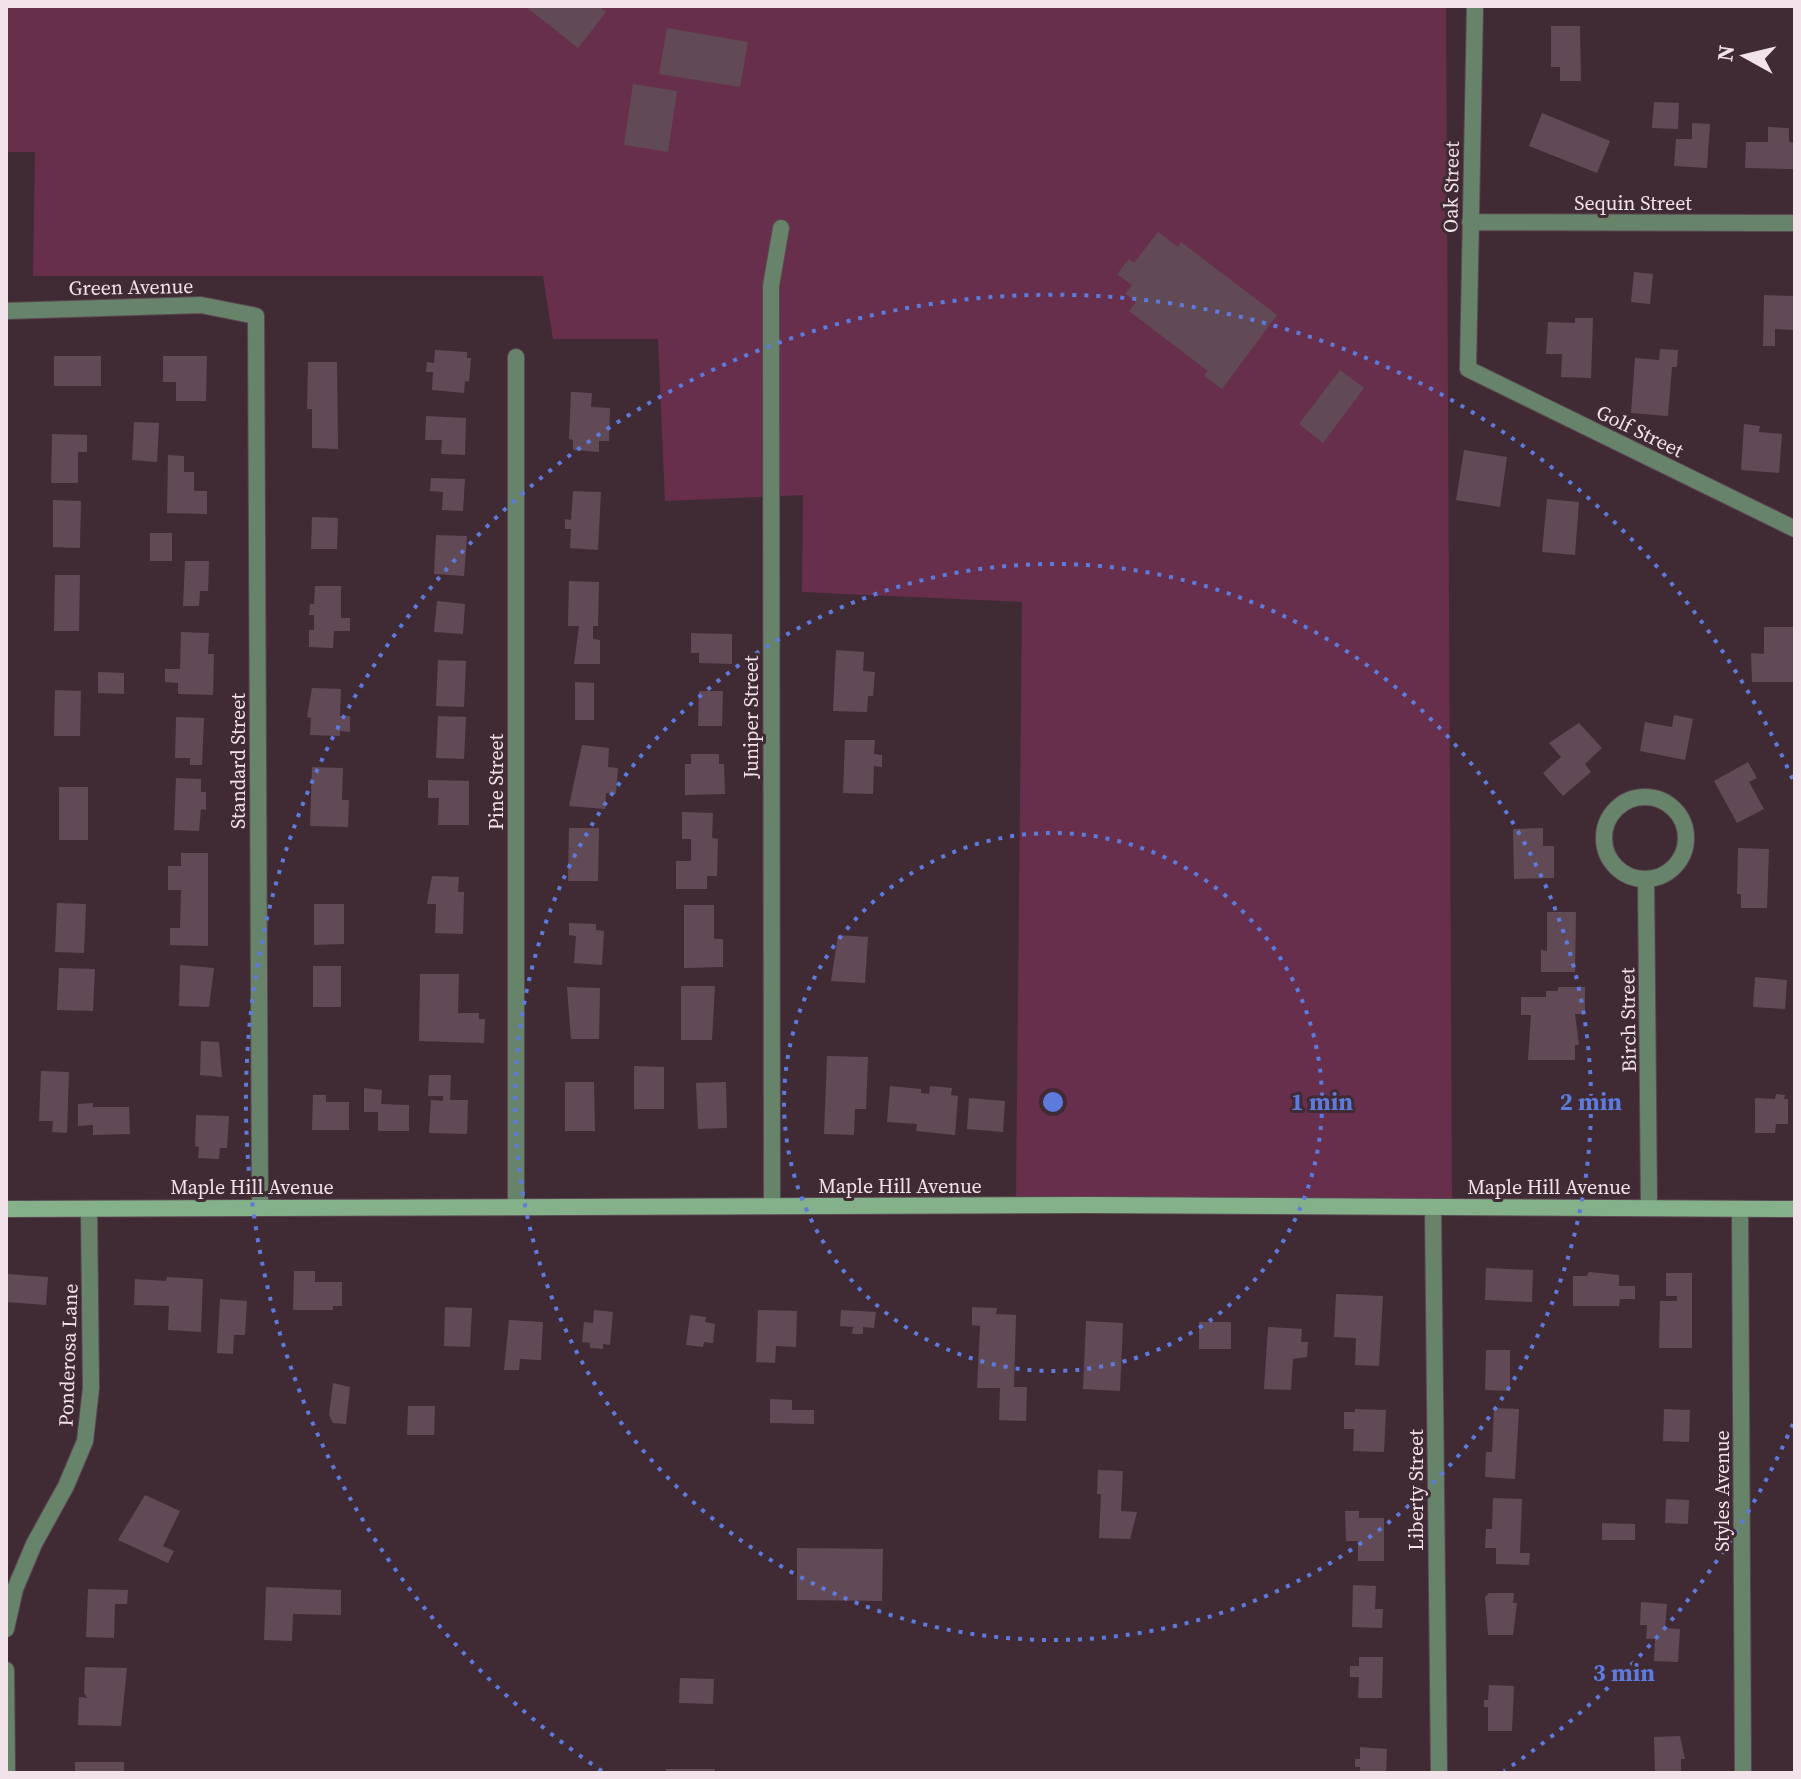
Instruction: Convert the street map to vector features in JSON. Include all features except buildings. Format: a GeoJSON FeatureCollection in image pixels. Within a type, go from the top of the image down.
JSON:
{"type":"FeatureCollection","features":[{"type":"Feature","properties":{"kind":"street","name":"Oak Street"},"geometry":{"type":"LineString","coordinates":[[1468,369],[1475,6]]}},
{"type":"Feature","properties":{"kind":"street","name":"Sequin Street"},"geometry":{"type":"LineString","coordinates":[[1470,222],[1795,223]]}},
{"type":"Feature","properties":{"kind":"street","name":"Juniper Street"},"geometry":{"type":"LineString","coordinates":[[772,1206],[771,286],[781,228]]}},
{"type":"Feature","properties":{"kind":"street","name":"Green Avenue"},"geometry":{"type":"LineString","coordinates":[[6,311],[201,305],[256,316]]}},
{"type":"Feature","properties":{"kind":"street","name":"Standard Street"},"geometry":{"type":"LineString","coordinates":[[256,316],[260,1206]]}},
{"type":"Feature","properties":{"kind":"street","name":"Pine Street"},"geometry":{"type":"LineString","coordinates":[[516,357],[516,1207]]}},
{"type":"Feature","properties":{"kind":"street","name":"Golf Street"},"geometry":{"type":"LineString","coordinates":[[1468,369],[1795,529]]}},
{"type":"Feature","properties":{"kind":"street"},"geometry":{"type":"LineString","coordinates":[[1644,796],[1669,803],[1684,824],[1687,836],[1680,861],[1671,871],[1646,879],[1622,872],[1613,863],[1604,839],[1611,815],[1631,799],[1644,796]]}},
{"type":"Feature","properties":{"kind":"street","name":"Birch Street"},"geometry":{"type":"LineString","coordinates":[[1646,879],[1649,1208]]}},
{"type":"Feature","properties":{"kind":"street","name":"Maple Hill Avenue"},"geometry":{"type":"LineString","coordinates":[[6,1209],[260,1206],[1795,1209]]}},
{"type":"Feature","properties":{"kind":"street","name":"Liberty Street"},"geometry":{"type":"LineString","coordinates":[[1433,1207],[1439,1773]]}},
{"type":"Feature","properties":{"kind":"street","name":"Styles Avenue"},"geometry":{"type":"LineString","coordinates":[[1740,1209],[1743,1773]]}},
{"type":"Feature","properties":{"kind":"street","name":"Ponderosa Lane"},"geometry":{"type":"LineString","coordinates":[[6,1629],[15,1589],[29,1555],[66,1486],[85,1441],[91,1388],[89,1210]]}},
{"type":"Feature","properties":{"kind":"street"},"geometry":{"type":"LineString","coordinates":[[6,1670],[7,1773]]}},
{"type":"Feature","properties":{"kind":"shaded area"},"geometry":{"type":"Polygon","coordinates":[[[6,6],[1446,6],[1452,1208],[1016,1199],[1022,602],[802,592],[803,495],[665,501],[658,339],[553,339],[543,276],[33,276],[35,152],[6,152],[6,6]]]}}]}
